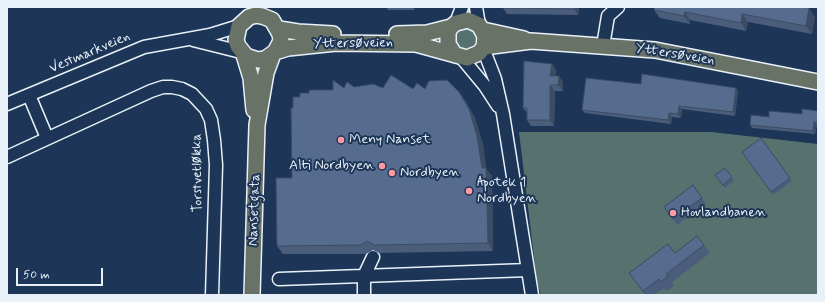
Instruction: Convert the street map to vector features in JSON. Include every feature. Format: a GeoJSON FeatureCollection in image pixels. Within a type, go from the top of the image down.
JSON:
{"type":"FeatureCollection","features":[{"type":"Feature","properties":{"kind":"main road"},"geometry":{"type":"LineString","coordinates":[[241,24],[256,15],[272,19],[281,41],[274,53],[265,59],[258,60],[242,53],[236,40],[241,24],[250,7]]}},
{"type":"Feature","properties":{"kind":"main road","name":"Yttersøveien"},"geometry":{"type":"LineString","coordinates":[[272,19],[319,34],[427,33],[454,25]]}},
{"type":"Feature","properties":{"kind":"main road"},"geometry":{"type":"LineString","coordinates":[[468,20],[481,27],[485,36],[483,47],[474,57],[458,56],[448,44],[448,32],[454,25],[468,20]]}},
{"type":"Feature","properties":{"kind":"main road","name":"Yttersøveien"},"geometry":{"type":"LineString","coordinates":[[481,27],[531,41]]}},
{"type":"Feature","properties":{"kind":"main road","name":"Yttersøveien"},"geometry":{"type":"LineString","coordinates":[[483,47],[531,41],[655,50],[818,82]]}},
{"type":"Feature","properties":{"kind":"main road","name":"Yttersøveien"},"geometry":{"type":"LineString","coordinates":[[274,53],[305,45],[406,43],[428,47],[458,56]]}},
{"type":"Feature","properties":{"kind":"main road","name":"Nansetgata"},"geometry":{"type":"LineString","coordinates":[[242,53],[252,78],[254,112],[257,125],[252,295]]}},
{"type":"Feature","properties":{"kind":"main road","name":"Nansetgata"},"geometry":{"type":"LineString","coordinates":[[257,125],[261,113],[264,84],[274,53]]}},
{"type":"Feature","properties":{"kind":"street"},"geometry":{"type":"LineString","coordinates":[[454,25],[462,7]]}},
{"type":"Feature","properties":{"kind":"street"},"geometry":{"type":"LineString","coordinates":[[476,7],[481,27]]}},
{"type":"Feature","properties":{"kind":"street"},"geometry":{"type":"LineString","coordinates":[[603,46],[608,16],[618,7]]}},
{"type":"Feature","properties":{"kind":"street","name":"Vestmarkveien"},"geometry":{"type":"LineString","coordinates":[[7,104],[144,47],[186,38],[210,35],[241,24]]}},
{"type":"Feature","properties":{"kind":"street","name":"Vestmarkveien"},"geometry":{"type":"LineString","coordinates":[[186,38],[242,53]]}},
{"type":"Feature","properties":{"kind":"street"},"geometry":{"type":"LineString","coordinates":[[483,47],[495,80],[503,114],[532,295]]}},
{"type":"Feature","properties":{"kind":"street"},"geometry":{"type":"LineString","coordinates":[[458,56],[485,86],[503,114]]}},
{"type":"Feature","properties":{"kind":"street","name":"Torstvetløkka"},"geometry":{"type":"LineString","coordinates":[[7,157],[163,87],[182,89],[200,101],[211,120],[216,165],[212,295]]}},
{"type":"Feature","properties":{"kind":"street"},"geometry":{"type":"LineString","coordinates":[[29,95],[47,138]]}},
{"type":"Feature","properties":{"kind":"street"},"geometry":{"type":"LineString","coordinates":[[364,295],[364,276],[373,257]]}},
{"type":"Feature","properties":{"kind":"street"},"geometry":{"type":"LineString","coordinates":[[279,279],[528,270]]}},
{"type":"Feature","properties":{"kind":"green space"},"geometry":{"type":"Polygon","coordinates":[[[466,29],[473,32],[476,39],[473,46],[466,49],[459,46],[456,39],[459,32],[466,29]]]}},
{"type":"Feature","properties":{"kind":"green space","name":"Hovlandbanen"},"geometry":{"type":"Polygon","coordinates":[[[519,132],[711,132],[818,144],[818,295],[541,295],[537,282],[519,132]]]}},
{"type":"Feature","properties":{"kind":"building"},"geometry":{"type":"Polygon","coordinates":[[[574,7],[574,9],[503,8],[574,7]]]}},
{"type":"Feature","properties":{"kind":"building"},"geometry":{"type":"Polygon","coordinates":[[[655,7],[809,8],[806,26],[742,14],[741,23],[685,12],[684,16],[654,10],[655,7]]]}},
{"type":"Feature","properties":{"kind":"building"},"geometry":{"type":"Polygon","coordinates":[[[524,61],[552,64],[550,76],[559,76],[558,85],[550,85],[550,120],[527,120],[527,108],[523,108],[524,61]]]}},
{"type":"Feature","properties":{"kind":"building"},"geometry":{"type":"Polygon","coordinates":[[[642,74],[736,88],[733,112],[679,106],[678,114],[669,113],[668,120],[582,110],[586,78],[641,84],[642,74]]]}},
{"type":"Feature","properties":{"kind":"building","name":"Nordbyen"},"geometry":{"type":"Polygon","coordinates":[[[391,75],[413,89],[417,83],[425,89],[429,81],[447,80],[459,92],[469,109],[477,136],[482,168],[486,168],[488,243],[374,245],[367,241],[361,245],[277,246],[276,178],[292,178],[291,108],[293,108],[293,97],[300,97],[300,93],[309,93],[309,90],[333,90],[333,80],[344,88],[347,82],[354,87],[373,84],[383,88],[391,75]]]}},
{"type":"Feature","properties":{"kind":"building"},"geometry":{"type":"Polygon","coordinates":[[[802,109],[818,111],[818,122],[814,122],[813,131],[750,125],[751,115],[769,117],[769,111],[802,114],[802,109]]]}},
{"type":"Feature","properties":{"kind":"building"},"geometry":{"type":"Polygon","coordinates":[[[761,138],[790,178],[771,192],[742,152],[761,138]]]}},
{"type":"Feature","properties":{"kind":"building"},"geometry":{"type":"Polygon","coordinates":[[[725,168],[732,177],[723,185],[715,175],[725,168]]]}},
{"type":"Feature","properties":{"kind":"building"},"geometry":{"type":"Polygon","coordinates":[[[693,185],[702,198],[673,219],[664,207],[693,185]]]}},
{"type":"Feature","properties":{"kind":"building"},"geometry":{"type":"Polygon","coordinates":[[[697,236],[704,245],[666,274],[668,276],[661,282],[659,279],[643,291],[629,273],[668,244],[675,253],[697,236]]]}},
{"type":"Feature","properties":{"kind":"place","name":"Meny Nanset"},"geometry":{"type":"Point","coordinates":[341,140]}},
{"type":"Feature","properties":{"kind":"place","name":"Alti Nordbyen"},"geometry":{"type":"Point","coordinates":[382,166]}},
{"type":"Feature","properties":{"kind":"place","name":"Nordbyen"},"geometry":{"type":"Point","coordinates":[392,173]}},
{"type":"Feature","properties":{"kind":"place","name":"Apotek 1 Nordbyen"},"geometry":{"type":"Point","coordinates":[469,191]}},
{"type":"Feature","properties":{"kind":"place","name":"Hovlandbanen"},"geometry":{"type":"Point","coordinates":[673,213]}}]}
